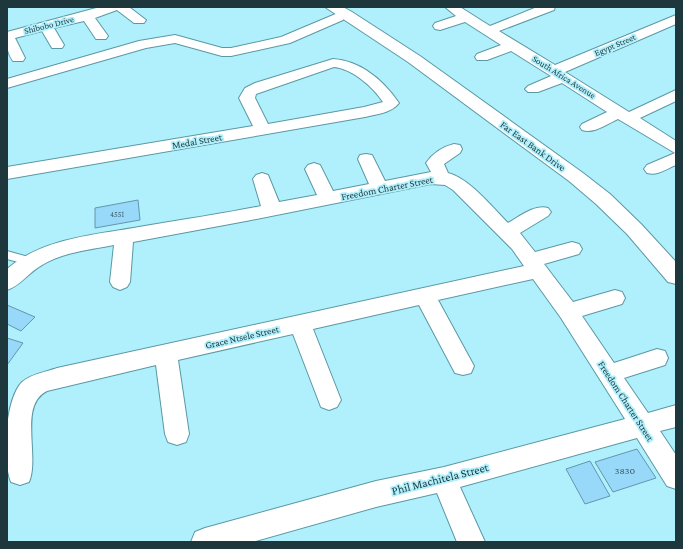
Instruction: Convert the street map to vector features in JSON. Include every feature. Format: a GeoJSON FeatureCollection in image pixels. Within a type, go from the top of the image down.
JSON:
{"type":"FeatureCollection","features":[{"type":"Feature","properties":{"kind":"street","name":"Shibobo Drive"},"geometry":{"type":"LineString","coordinates":[[7,36],[87,16],[113,7]]}},
{"type":"Feature","properties":{"kind":"street"},"geometry":{"type":"LineString","coordinates":[[121,7],[143,18],[130,7]]}},
{"type":"Feature","properties":{"kind":"street","name":"Far East Bank Drive"},"geometry":{"type":"LineString","coordinates":[[319,7],[335,12],[374,33],[414,59],[576,177],[603,199],[634,229],[676,276]]}},
{"type":"Feature","properties":{"kind":"street","name":"South Africa Avenue"},"geometry":{"type":"LineString","coordinates":[[452,7],[676,148]]}},
{"type":"Feature","properties":{"kind":"street"},"geometry":{"type":"LineString","coordinates":[[488,31],[533,9],[549,7]]}},
{"type":"Feature","properties":{"kind":"street"},"geometry":{"type":"LineString","coordinates":[[7,84],[144,44],[165,40],[179,40],[222,52],[235,52],[285,40],[335,12]]}},
{"type":"Feature","properties":{"kind":"street"},"geometry":{"type":"LineString","coordinates":[[87,16],[101,36]]}},
{"type":"Feature","properties":{"kind":"street"},"geometry":{"type":"LineString","coordinates":[[440,26],[466,17]]}},
{"type":"Feature","properties":{"kind":"street","name":"Egypt Street"},"geometry":{"type":"LineString","coordinates":[[533,90],[559,74],[676,19]]}},
{"type":"Feature","properties":{"kind":"street"},"geometry":{"type":"LineString","coordinates":[[48,26],[60,44]]}},
{"type":"Feature","properties":{"kind":"street"},"geometry":{"type":"LineString","coordinates":[[7,36],[18,58]]}},
{"type":"Feature","properties":{"kind":"street"},"geometry":{"type":"LineString","coordinates":[[482,57],[513,45]]}},
{"type":"Feature","properties":{"kind":"street","name":"Medal Street"},"geometry":{"type":"LineString","coordinates":[[7,173],[263,130],[387,106],[390,104],[390,101],[361,73],[344,63],[334,62],[260,86],[250,91],[247,98],[263,130]]}},
{"type":"Feature","properties":{"kind":"street"},"geometry":{"type":"LineString","coordinates":[[588,127],[676,95]]}},
{"type":"Feature","properties":{"kind":"street"},"geometry":{"type":"LineString","coordinates":[[442,178],[435,163],[440,157],[454,149]]}},
{"type":"Feature","properties":{"kind":"street"},"geometry":{"type":"LineString","coordinates":[[653,169],[676,158]]}},
{"type":"Feature","properties":{"kind":"street"},"geometry":{"type":"LineString","coordinates":[[366,159],[380,188]]}},
{"type":"Feature","properties":{"kind":"street"},"geometry":{"type":"LineString","coordinates":[[314,169],[328,199]]}},
{"type":"Feature","properties":{"kind":"street","name":"Freedom Charter Street"},"geometry":{"type":"LineString","coordinates":[[28,261],[53,251],[124,237],[272,210],[431,178],[449,179],[459,186],[507,232],[534,265],[568,312],[676,477]]}},
{"type":"Feature","properties":{"kind":"street"},"geometry":{"type":"LineString","coordinates":[[262,179],[272,210]]}},
{"type":"Feature","properties":{"kind":"street"},"geometry":{"type":"LineString","coordinates":[[507,232],[542,212]]}},
{"type":"Feature","properties":{"kind":"street"},"geometry":{"type":"LineString","coordinates":[[120,282],[124,237]]}},
{"type":"Feature","properties":{"kind":"street","name":"Grace Ntsele Street"},"geometry":{"type":"LineString","coordinates":[[20,473],[21,413],[24,400],[30,390],[39,384],[57,378],[166,355],[425,296],[534,265],[572,250]]}},
{"type":"Feature","properties":{"kind":"street"},"geometry":{"type":"LineString","coordinates":[[7,282],[28,261]]}},
{"type":"Feature","properties":{"kind":"street"},"geometry":{"type":"LineString","coordinates":[[425,296],[463,366]]}},
{"type":"Feature","properties":{"kind":"street"},"geometry":{"type":"LineString","coordinates":[[568,312],[615,298]]}},
{"type":"Feature","properties":{"kind":"street"},"geometry":{"type":"LineString","coordinates":[[300,324],[330,400]]}},
{"type":"Feature","properties":{"kind":"street"},"geometry":{"type":"LineString","coordinates":[[166,355],[177,434]]}},
{"type":"Feature","properties":{"kind":"street"},"geometry":{"type":"LineString","coordinates":[[609,374],[658,358]]}},
{"type":"Feature","properties":{"kind":"street","name":"Phil Machitela Street"},"geometry":{"type":"LineString","coordinates":[[205,542],[376,494],[444,479],[676,416]]}},
{"type":"Feature","properties":{"kind":"street"},"geometry":{"type":"LineString","coordinates":[[444,479],[471,542]]}},
{"type":"Feature","properties":{"kind":"lane"},"geometry":{"type":"LineString","coordinates":[[7,255],[28,261]]}},
{"type":"Feature","properties":{"kind":"building"},"geometry":{"type":"Polygon","coordinates":[[[138,200],[140,220],[95,228],[95,208],[138,200]]]}},
{"type":"Feature","properties":{"kind":"building"},"geometry":{"type":"Polygon","coordinates":[[[7,305],[35,317],[21,331],[7,324],[7,305]]]}},
{"type":"Feature","properties":{"kind":"building"},"geometry":{"type":"Polygon","coordinates":[[[7,338],[23,343],[7,365],[7,338]]]}},
{"type":"Feature","properties":{"kind":"building"},"geometry":{"type":"Polygon","coordinates":[[[637,449],[656,478],[613,492],[595,462],[637,449]]]}},
{"type":"Feature","properties":{"kind":"building"},"geometry":{"type":"Polygon","coordinates":[[[590,461],[610,496],[585,504],[566,469],[590,461]]]}}]}
